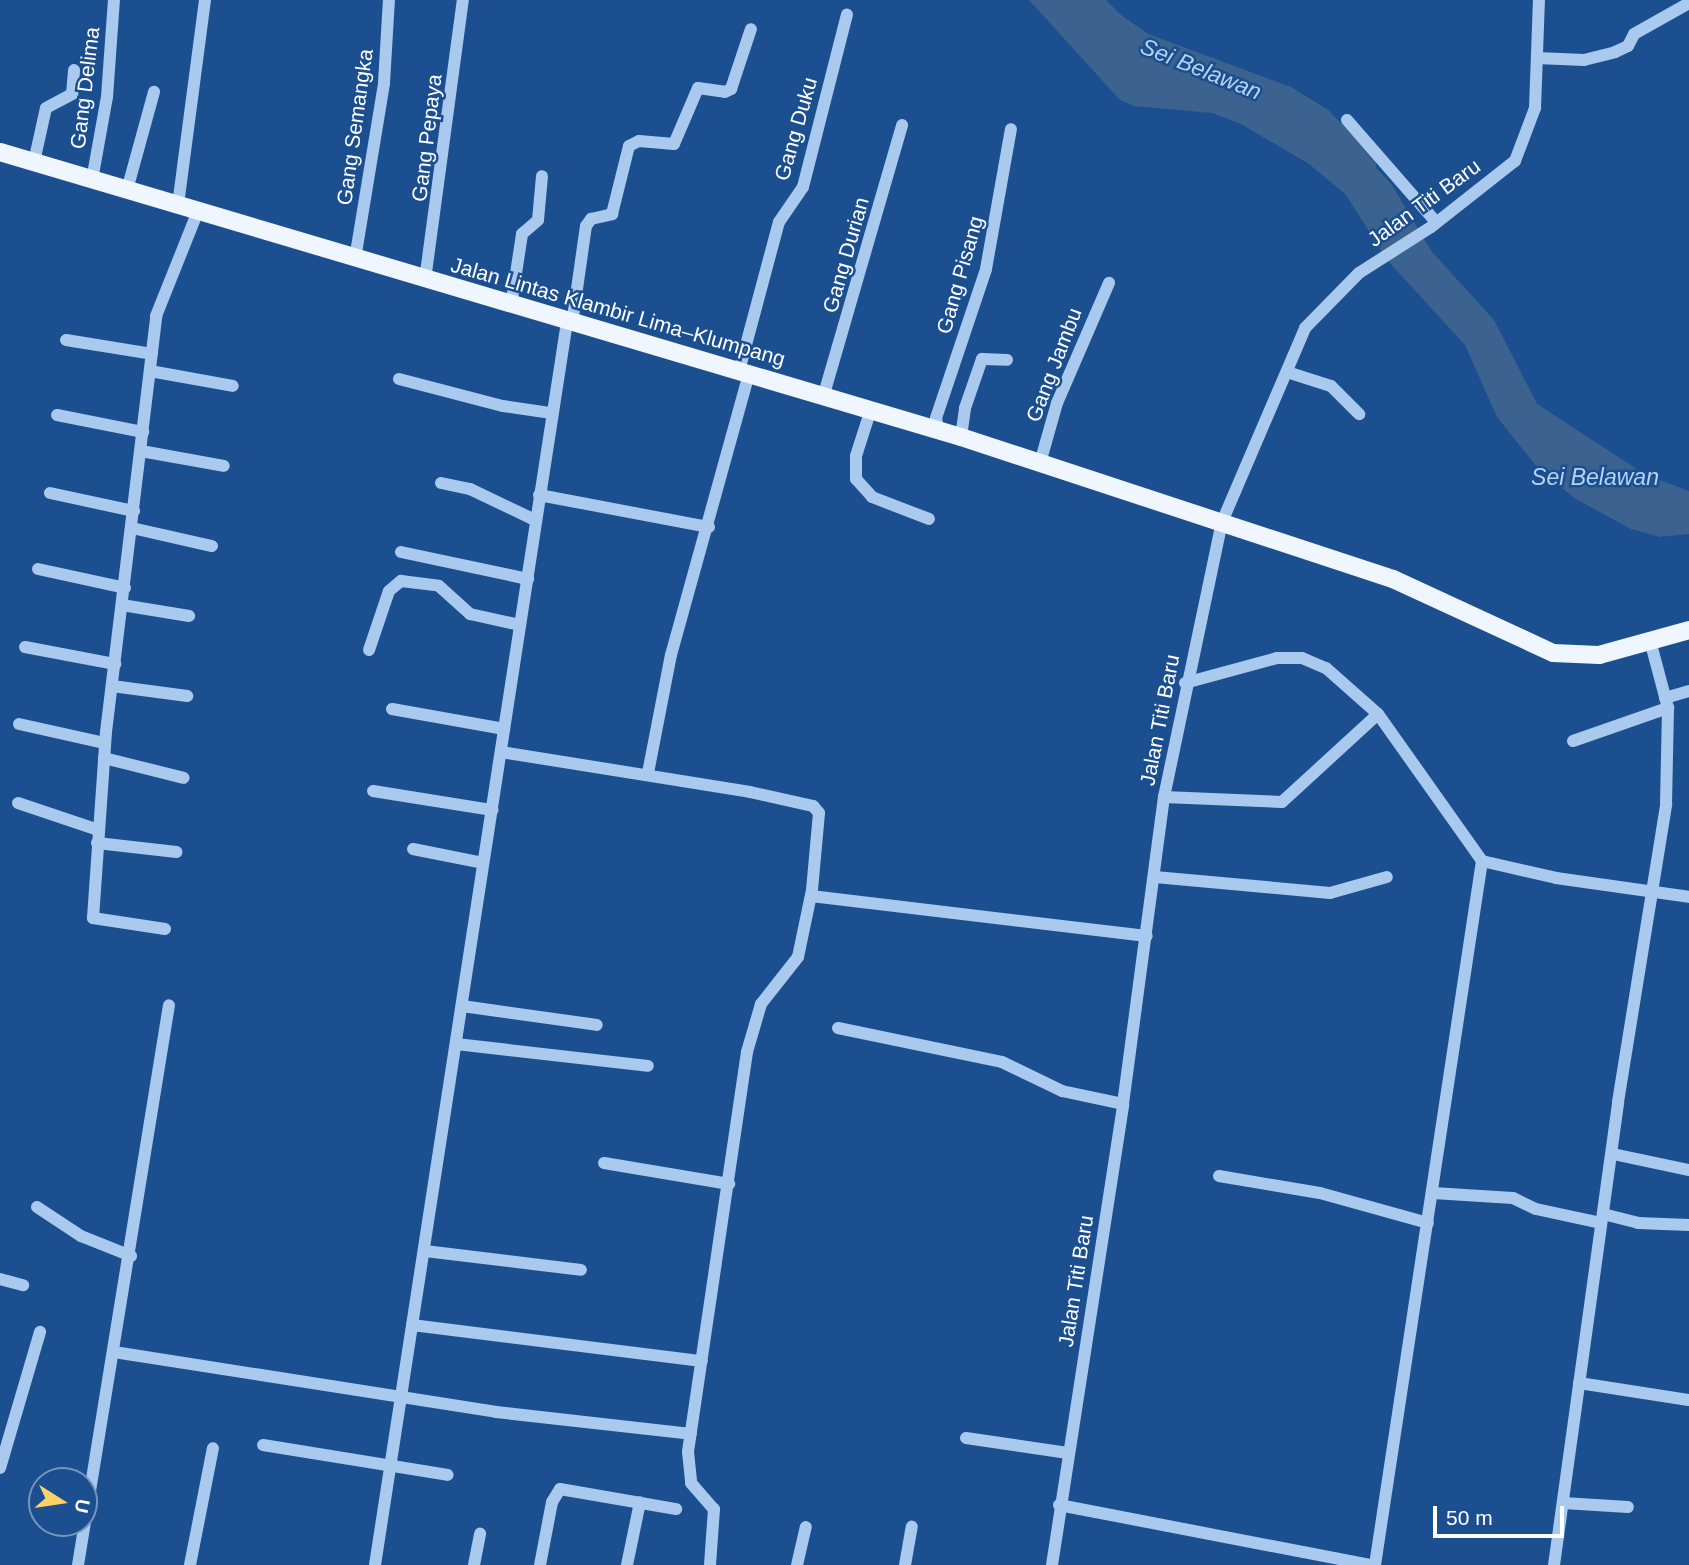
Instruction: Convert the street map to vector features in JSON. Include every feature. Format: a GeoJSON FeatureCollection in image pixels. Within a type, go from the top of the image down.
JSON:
{"type":"FeatureCollection","features":[{"type":"Feature","properties":{"kind":"main road","name":"Jalan Lintas Klambir Lima–Klumpang"},"geometry":{"type":"LineString","coordinates":[[0,152],[511,306],[938,429],[1392,579],[1553,653],[1599,655],[1651,644],[1689,630]]}},
{"type":"Feature","properties":{"kind":"street","name":"Gang Delima"},"geometry":{"type":"LineString","coordinates":[[92,180],[107,97],[114,0]]}},
{"type":"Feature","properties":{"kind":"street"},"geometry":{"type":"LineString","coordinates":[[178,205],[205,0]]}},
{"type":"Feature","properties":{"kind":"street","name":"Gang Semangka"},"geometry":{"type":"LineString","coordinates":[[355,259],[384,83],[389,0]]}},
{"type":"Feature","properties":{"kind":"street","name":"Gang Pepaya"},"geometry":{"type":"LineString","coordinates":[[425,280],[463,0]]}},
{"type":"Feature","properties":{"kind":"street","name":"Jalan Titi Baru"},"geometry":{"type":"LineString","coordinates":[[1052,1565],[1059,1505],[1123,1104],[1164,797],[1185,683],[1222,522],[1304,328],[1359,273],[1433,225],[1515,161],[1535,108],[1539,0]]}},
{"type":"Feature","properties":{"kind":"street"},"geometry":{"type":"LineString","coordinates":[[1537,58],[1584,60],[1615,52],[1628,46],[1634,34],[1689,3]]}},
{"type":"Feature","properties":{"kind":"street","name":"Gang Duku"},"geometry":{"type":"LineString","coordinates":[[648,773],[671,655],[709,527],[779,222],[803,187],[847,15]]}},
{"type":"Feature","properties":{"kind":"street"},"geometry":{"type":"LineString","coordinates":[[375,1565],[399,1397],[425,1251],[502,752],[551,413],[586,226],[590,219],[612,214],[629,146],[639,141],[674,144],[698,88],[725,92],[732,89],[751,29]]}},
{"type":"Feature","properties":{"kind":"street"},"geometry":{"type":"LineString","coordinates":[[34,162],[47,108],[72,94],[74,70]]}},
{"type":"Feature","properties":{"kind":"street"},"geometry":{"type":"LineString","coordinates":[[127,190],[154,92]]}},
{"type":"Feature","properties":{"kind":"street"},"geometry":{"type":"LineString","coordinates":[[1347,120],[1433,225]]}},
{"type":"Feature","properties":{"kind":"street","name":"Gang Durian"},"geometry":{"type":"LineString","coordinates":[[824,394],[902,125]]}},
{"type":"Feature","properties":{"kind":"street","name":"Gang Pisang"},"geometry":{"type":"LineString","coordinates":[[938,429],[936,418],[986,270],[1011,129]]}},
{"type":"Feature","properties":{"kind":"street"},"geometry":{"type":"LineString","coordinates":[[511,306],[522,234],[538,220],[542,176]]}},
{"type":"Feature","properties":{"kind":"street"},"geometry":{"type":"LineString","coordinates":[[165,929],[93,918],[105,743],[156,316],[198,211]]}},
{"type":"Feature","properties":{"kind":"street","name":"Gang Jambu"},"geometry":{"type":"LineString","coordinates":[[1040,463],[1057,402],[1109,283]]}},
{"type":"Feature","properties":{"kind":"street"},"geometry":{"type":"LineString","coordinates":[[66,340],[152,354]]}},
{"type":"Feature","properties":{"kind":"street"},"geometry":{"type":"LineString","coordinates":[[961,437],[965,408],[982,359],[1007,360]]}},
{"type":"Feature","properties":{"kind":"street"},"geometry":{"type":"LineString","coordinates":[[150,371],[233,386]]}},
{"type":"Feature","properties":{"kind":"street"},"geometry":{"type":"LineString","coordinates":[[1287,372],[1331,386],[1360,414]]}},
{"type":"Feature","properties":{"kind":"street"},"geometry":{"type":"LineString","coordinates":[[399,379],[503,406],[551,413]]}},
{"type":"Feature","properties":{"kind":"street"},"geometry":{"type":"LineString","coordinates":[[871,409],[856,456],[856,479],[872,497],[929,519]]}},
{"type":"Feature","properties":{"kind":"street"},"geometry":{"type":"LineString","coordinates":[[57,415],[143,432]]}},
{"type":"Feature","properties":{"kind":"street"},"geometry":{"type":"LineString","coordinates":[[141,451],[224,466]]}},
{"type":"Feature","properties":{"kind":"street"},"geometry":{"type":"LineString","coordinates":[[441,483],[470,489],[535,520]]}},
{"type":"Feature","properties":{"kind":"street"},"geometry":{"type":"LineString","coordinates":[[50,493],[134,511]]}},
{"type":"Feature","properties":{"kind":"street"},"geometry":{"type":"LineString","coordinates":[[539,495],[709,527]]}},
{"type":"Feature","properties":{"kind":"street"},"geometry":{"type":"LineString","coordinates":[[132,528],[212,546]]}},
{"type":"Feature","properties":{"kind":"street"},"geometry":{"type":"LineString","coordinates":[[401,552],[527,579]]}},
{"type":"Feature","properties":{"kind":"street"},"geometry":{"type":"LineString","coordinates":[[38,569],[125,588]]}},
{"type":"Feature","properties":{"kind":"street"},"geometry":{"type":"LineString","coordinates":[[369,650],[389,591],[401,581],[439,586],[470,614],[520,625]]}},
{"type":"Feature","properties":{"kind":"street"},"geometry":{"type":"LineString","coordinates":[[122,605],[189,616]]}},
{"type":"Feature","properties":{"kind":"street"},"geometry":{"type":"LineString","coordinates":[[1554,1565],[1650,891],[1661,848],[1670,768],[1667,703],[1651,644]]}},
{"type":"Feature","properties":{"kind":"street"},"geometry":{"type":"LineString","coordinates":[[25,647],[115,664]]}},
{"type":"Feature","properties":{"kind":"street"},"geometry":{"type":"LineString","coordinates":[[1185,683],[1277,658],[1302,659],[1326,668],[1378,714],[1482,861],[1556,878],[1689,897]]}},
{"type":"Feature","properties":{"kind":"street"},"geometry":{"type":"LineString","coordinates":[[112,686],[187,696]]}},
{"type":"Feature","properties":{"kind":"street"},"geometry":{"type":"LineString","coordinates":[[1573,741],[1667,703],[1689,691]]}},
{"type":"Feature","properties":{"kind":"street"},"geometry":{"type":"LineString","coordinates":[[392,709],[504,729]]}},
{"type":"Feature","properties":{"kind":"street"},"geometry":{"type":"LineString","coordinates":[[1164,797],[1282,802],[1378,714]]}},
{"type":"Feature","properties":{"kind":"street"},"geometry":{"type":"LineString","coordinates":[[19,724],[105,743]]}},
{"type":"Feature","properties":{"kind":"street"},"geometry":{"type":"LineString","coordinates":[[502,752],[648,773],[816,808],[820,822],[811,896],[798,957],[754,1019],[691,1434],[691,1483],[714,1509],[716,1517],[710,1565]]}},
{"type":"Feature","properties":{"kind":"street"},"geometry":{"type":"LineString","coordinates":[[104,758],[184,778]]}},
{"type":"Feature","properties":{"kind":"street"},"geometry":{"type":"LineString","coordinates":[[373,791],[492,810]]}},
{"type":"Feature","properties":{"kind":"street"},"geometry":{"type":"LineString","coordinates":[[18,803],[98,830]]}},
{"type":"Feature","properties":{"kind":"street"},"geometry":{"type":"LineString","coordinates":[[97,843],[176,852]]}},
{"type":"Feature","properties":{"kind":"street"},"geometry":{"type":"LineString","coordinates":[[413,849],[483,863]]}},
{"type":"Feature","properties":{"kind":"street"},"geometry":{"type":"LineString","coordinates":[[1059,1505],[1373,1565],[1433,1193],[1482,861]]}},
{"type":"Feature","properties":{"kind":"street"},"geometry":{"type":"LineString","coordinates":[[1155,877],[1330,893],[1387,877]]}},
{"type":"Feature","properties":{"kind":"street"},"geometry":{"type":"LineString","coordinates":[[811,896],[1147,936]]}},
{"type":"Feature","properties":{"kind":"street"},"geometry":{"type":"LineString","coordinates":[[78,1565],[131,1256],[170,1005]]}},
{"type":"Feature","properties":{"kind":"street"},"geometry":{"type":"LineString","coordinates":[[462,1006],[597,1025]]}},
{"type":"Feature","properties":{"kind":"street"},"geometry":{"type":"LineString","coordinates":[[838,1028],[1002,1062],[1062,1091],[1123,1104]]}},
{"type":"Feature","properties":{"kind":"street"},"geometry":{"type":"LineString","coordinates":[[456,1044],[648,1066]]}},
{"type":"Feature","properties":{"kind":"street"},"geometry":{"type":"LineString","coordinates":[[1613,1154],[1689,1170]]}},
{"type":"Feature","properties":{"kind":"street"},"geometry":{"type":"LineString","coordinates":[[604,1163],[729,1184]]}},
{"type":"Feature","properties":{"kind":"street"},"geometry":{"type":"LineString","coordinates":[[1219,1175],[1320,1193],[1428,1223]]}},
{"type":"Feature","properties":{"kind":"street"},"geometry":{"type":"LineString","coordinates":[[1433,1193],[1513,1198],[1536,1209],[1638,1223],[1689,1225]]}},
{"type":"Feature","properties":{"kind":"street"},"geometry":{"type":"LineString","coordinates":[[37,1207],[81,1236],[131,1256]]}},
{"type":"Feature","properties":{"kind":"street"},"geometry":{"type":"LineString","coordinates":[[425,1251],[581,1270]]}},
{"type":"Feature","properties":{"kind":"street"},"geometry":{"type":"LineString","coordinates":[[0,1279],[23,1285]]}},
{"type":"Feature","properties":{"kind":"street"},"geometry":{"type":"LineString","coordinates":[[412,1325],[702,1361]]}},
{"type":"Feature","properties":{"kind":"street"},"geometry":{"type":"LineString","coordinates":[[0,1468],[40,1332]]}},
{"type":"Feature","properties":{"kind":"street"},"geometry":{"type":"LineString","coordinates":[[114,1352],[399,1397],[691,1434]]}},
{"type":"Feature","properties":{"kind":"street"},"geometry":{"type":"LineString","coordinates":[[1579,1383],[1689,1401]]}},
{"type":"Feature","properties":{"kind":"street"},"geometry":{"type":"LineString","coordinates":[[966,1438],[1068,1453]]}},
{"type":"Feature","properties":{"kind":"street"},"geometry":{"type":"LineString","coordinates":[[263,1445],[448,1475]]}},
{"type":"Feature","properties":{"kind":"street"},"geometry":{"type":"LineString","coordinates":[[190,1565],[213,1448]]}},
{"type":"Feature","properties":{"kind":"street"},"geometry":{"type":"LineString","coordinates":[[540,1565],[552,1502],[560,1489],[676,1509]]}},
{"type":"Feature","properties":{"kind":"street"},"geometry":{"type":"LineString","coordinates":[[627,1565],[640,1502]]}},
{"type":"Feature","properties":{"kind":"street"},"geometry":{"type":"LineString","coordinates":[[1563,1503],[1628,1507]]}},
{"type":"Feature","properties":{"kind":"street"},"geometry":{"type":"LineString","coordinates":[[797,1565],[806,1527]]}},
{"type":"Feature","properties":{"kind":"street"},"geometry":{"type":"LineString","coordinates":[[905,1565],[912,1527]]}},
{"type":"Feature","properties":{"kind":"street"},"geometry":{"type":"LineString","coordinates":[[474,1565],[480,1534]]}},
{"type":"Feature","properties":{"kind":"water","name":"Sei Belawan"},"geometry":{"type":"Polygon","coordinates":[[[1029,0],[1094,0],[1148,51],[1174,67],[1272,105],[1312,131],[1341,138],[1366,157],[1392,185],[1432,252],[1494,320],[1537,404],[1646,475],[1689,491],[1689,534],[1660,537],[1631,529],[1574,498],[1537,467],[1497,417],[1465,345],[1388,261],[1346,195],[1309,164],[1241,124],[1212,113],[1134,106],[1120,100],[1029,0]]]}},
{"type":"Feature","properties":{"kind":"waterway","name":"Sei Belawan"},"geometry":{"type":"LineString","coordinates":[[1084,0],[1109,26],[1140,48],[1285,102],[1318,123],[1360,164]]}}]}
